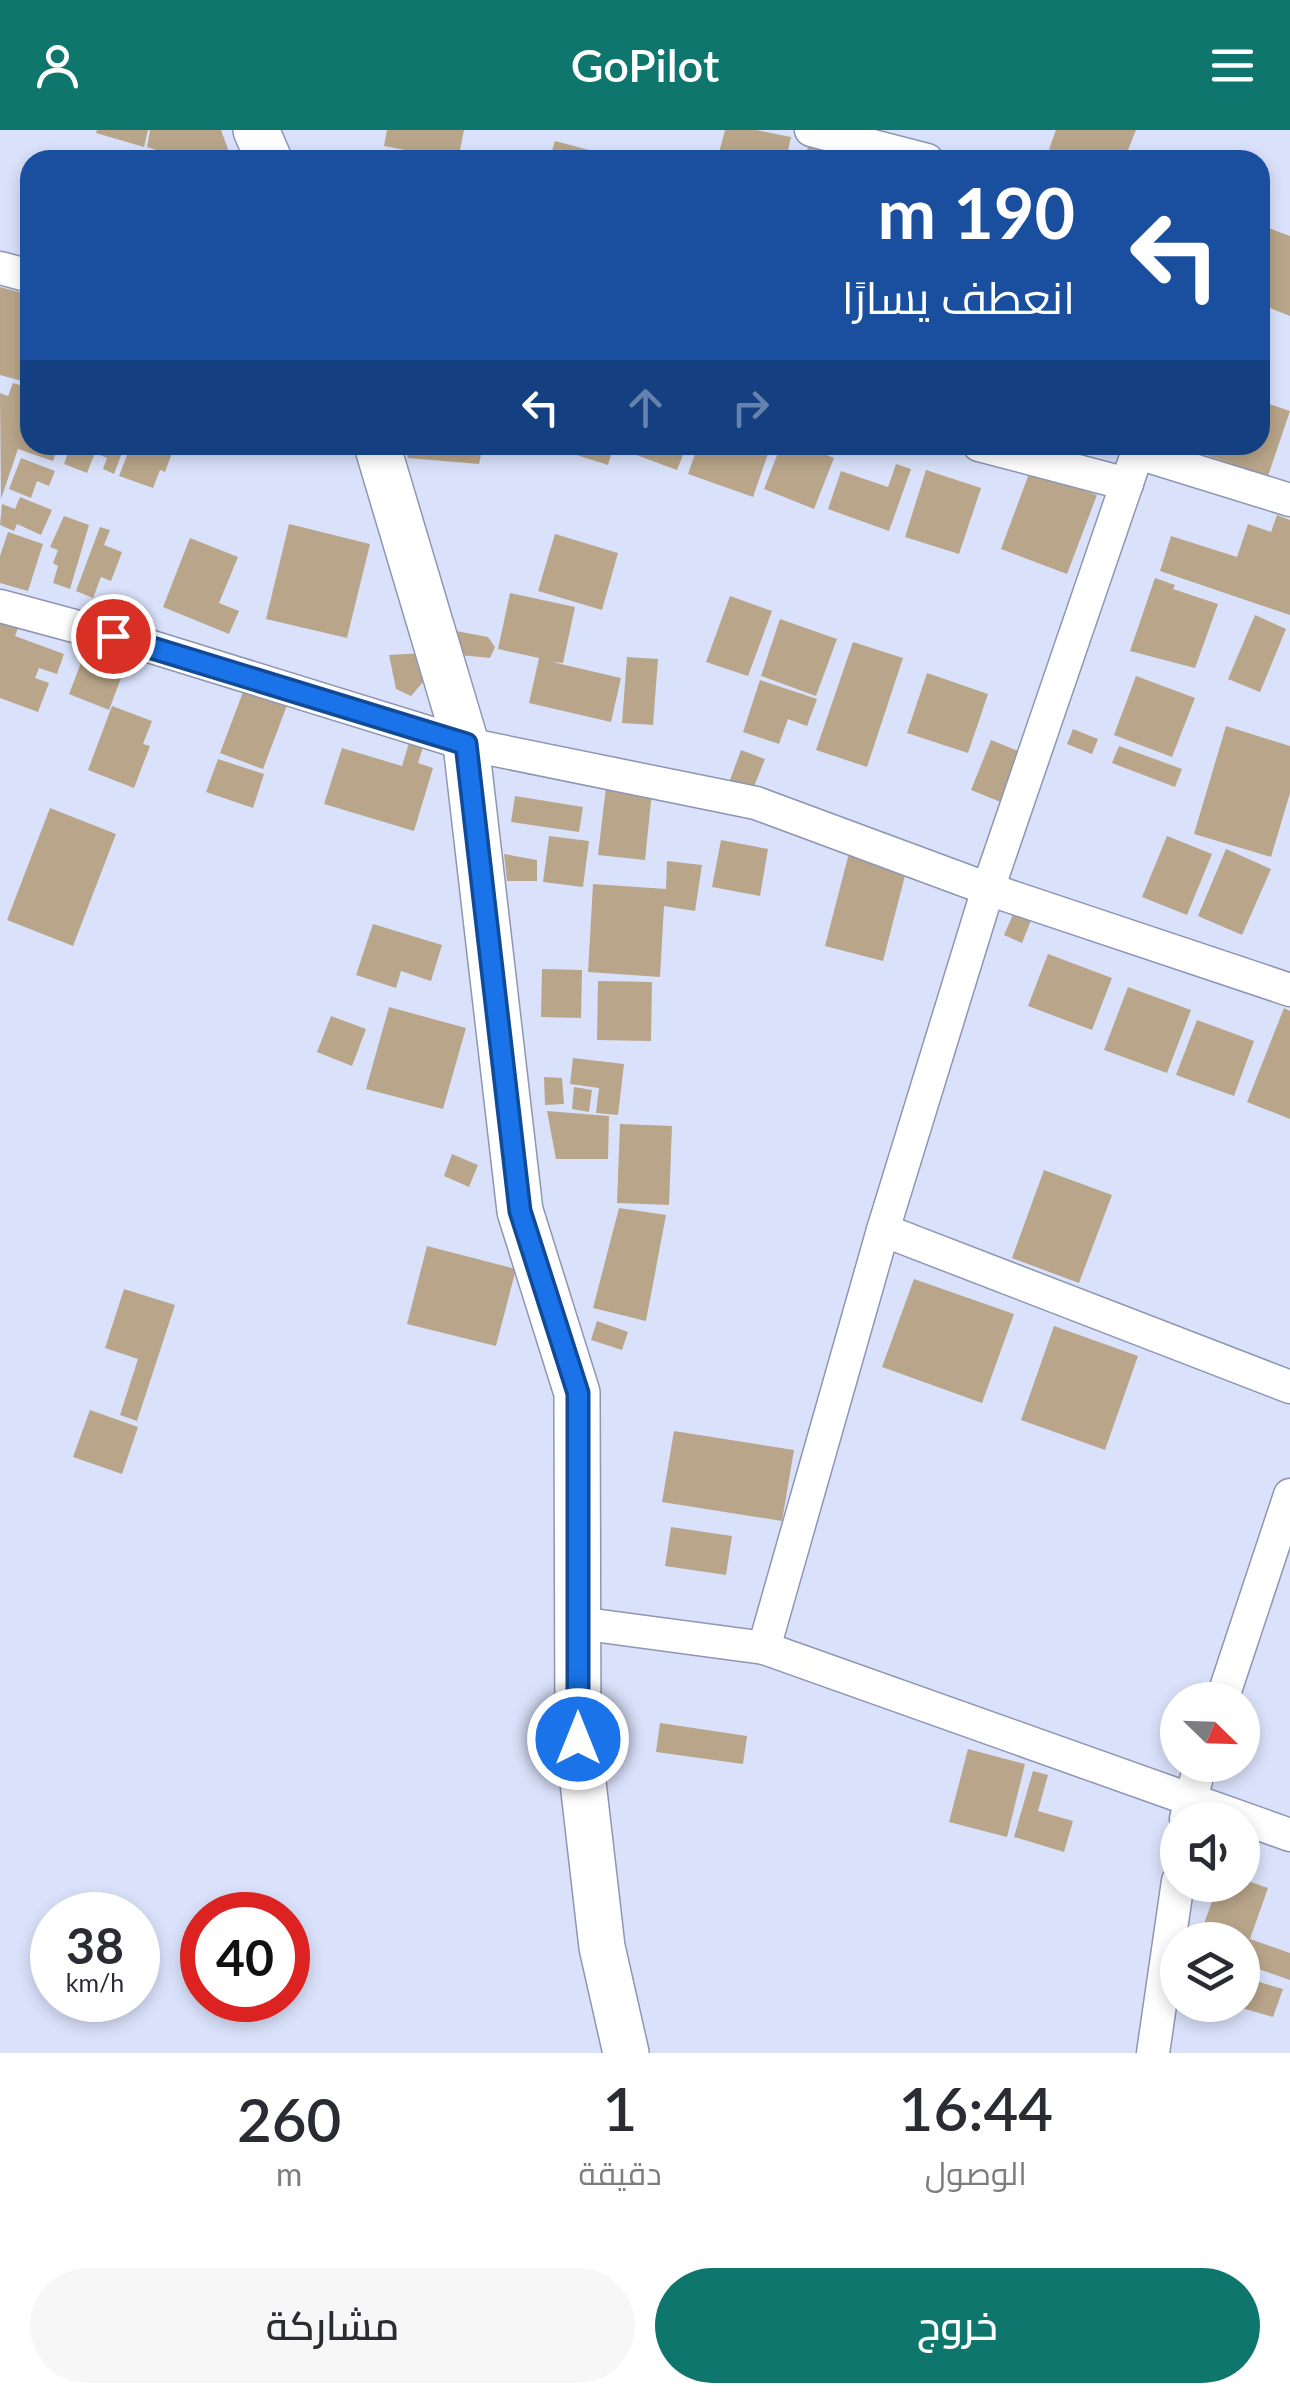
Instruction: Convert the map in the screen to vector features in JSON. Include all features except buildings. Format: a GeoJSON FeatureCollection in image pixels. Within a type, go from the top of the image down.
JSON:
{"type":"FeatureCollection","features":[{"type":"Feature","properties":{"kind":"street"},"geometry":{"type":"LineString","coordinates":[[811,130],[888,150]]}},
{"type":"Feature","properties":{"kind":"street"},"geometry":{"type":"LineString","coordinates":[[379,455],[466,744],[520,1211],[578,1393],[580,1758],[602,1946],[626,2053]]}},
{"type":"Feature","properties":{"kind":"street"},"geometry":{"type":"LineString","coordinates":[[1083,455],[1135,460],[1290,500]]}},
{"type":"Feature","properties":{"kind":"street"},"geometry":{"type":"LineString","coordinates":[[764,1648],[883,1230],[988,888],[1135,460]]}},
{"type":"Feature","properties":{"kind":"street"},"geometry":{"type":"LineString","coordinates":[[0,606],[152,647],[466,744],[756,803],[988,888],[1290,990]]}},
{"type":"Feature","properties":{"kind":"street"},"geometry":{"type":"LineString","coordinates":[[883,1230],[1290,1387]]}},
{"type":"Feature","properties":{"kind":"street"},"geometry":{"type":"LineString","coordinates":[[1228,1682],[1290,1494]]}},
{"type":"Feature","properties":{"kind":"street"},"geometry":{"type":"LineString","coordinates":[[578,1623],[764,1648],[1170,1802]]}},
{"type":"Feature","properties":{"kind":"street"},"geometry":{"type":"LineString","coordinates":[[1260,1827],[1290,1835]]}},
{"type":"Feature","properties":{"kind":"street"},"geometry":{"type":"LineString","coordinates":[[1153,2053],[1175,1902]]}},
{"type":"Feature","properties":{"kind":"route"},"geometry":{"type":"LineString","coordinates":[[113,636],[466,744],[520,1211],[578,1393],[578,1739]]}}]}
